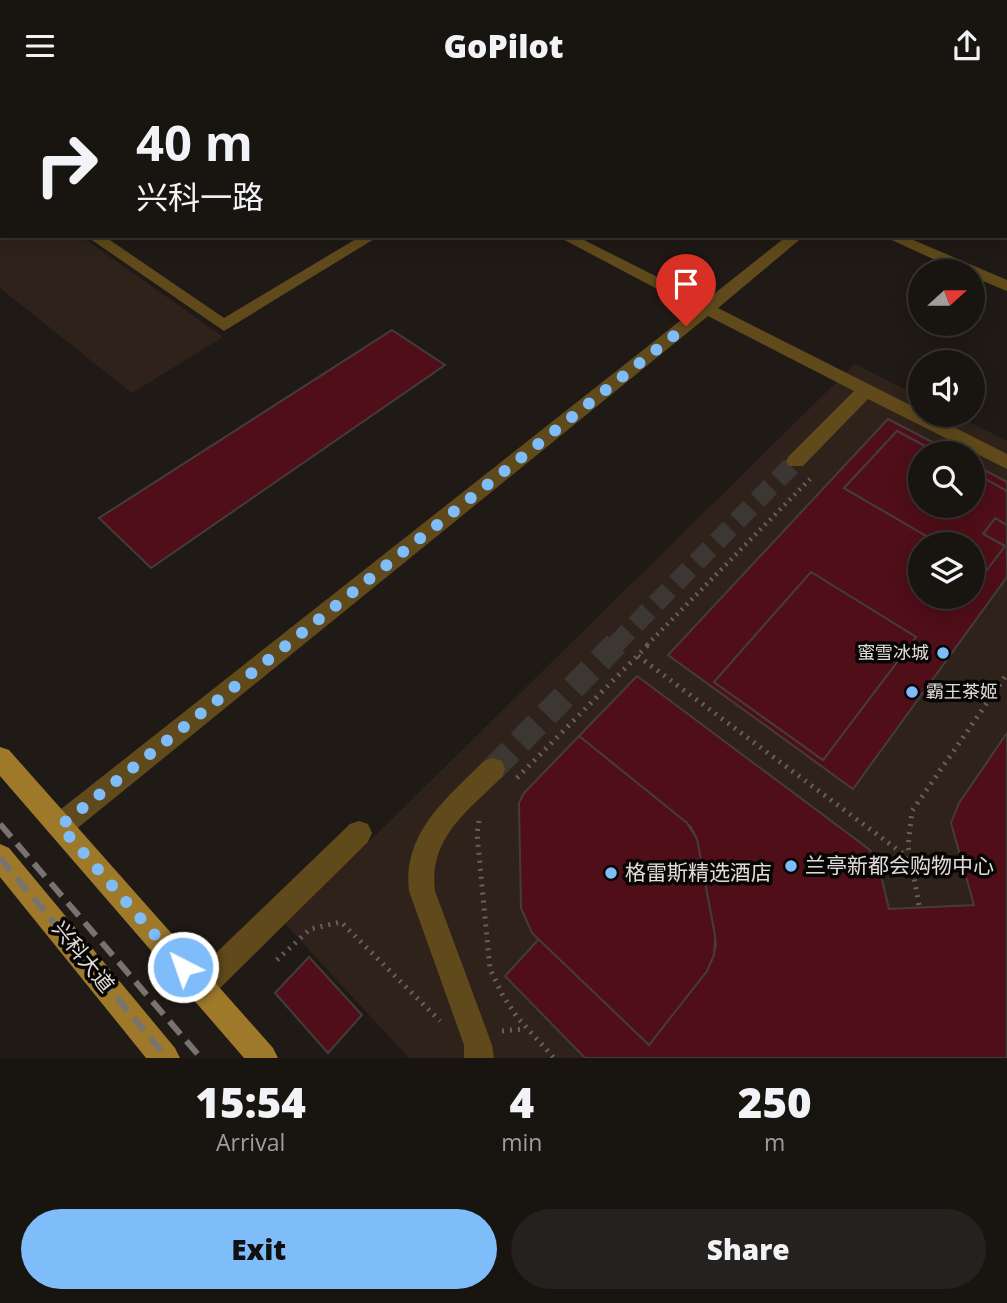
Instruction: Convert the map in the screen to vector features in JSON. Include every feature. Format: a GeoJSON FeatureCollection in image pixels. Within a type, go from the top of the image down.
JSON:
{"type":"FeatureCollection","features":[{"type":"Feature","properties":{"kind":"main road"},"geometry":{"type":"LineString","coordinates":[[0,758],[263,1058]]}},
{"type":"Feature","properties":{"kind":"main road","name":"兴科大道"},"geometry":{"type":"LineString","coordinates":[[3,867],[164,1058]]}},
{"type":"Feature","properties":{"kind":"street"},"geometry":{"type":"LineString","coordinates":[[96,238],[224,326],[369,238]]}},
{"type":"Feature","properties":{"kind":"street"},"geometry":{"type":"LineString","coordinates":[[568,238],[1007,462]]}},
{"type":"Feature","properties":{"kind":"street"},"geometry":{"type":"LineString","coordinates":[[60,826],[795,238]]}},
{"type":"Feature","properties":{"kind":"street"},"geometry":{"type":"LineString","coordinates":[[895,238],[1007,286]]}},
{"type":"Feature","properties":{"kind":"street"},"geometry":{"type":"LineString","coordinates":[[796,461],[866,390]]}},
{"type":"Feature","properties":{"kind":"street"},"geometry":{"type":"LineString","coordinates":[[479,1058],[478,1045],[422,891],[420,865],[435,830],[504,775]]}},
{"type":"Feature","properties":{"kind":"street"},"geometry":{"type":"LineString","coordinates":[[201,987],[359,833]]}},
{"type":"Feature","properties":{"kind":"path"},"geometry":{"type":"LineString","coordinates":[[504,775],[638,656],[819,469]]}},
{"type":"Feature","properties":{"kind":"path"},"geometry":{"type":"LineString","coordinates":[[638,656],[910,859]]}},
{"type":"Feature","properties":{"kind":"path"},"geometry":{"type":"LineString","coordinates":[[919,905],[910,859],[908,823],[912,811],[1007,674]]}},
{"type":"Feature","properties":{"kind":"path"},"geometry":{"type":"LineString","coordinates":[[482,816],[477,834],[490,969],[505,1000],[525,1029],[554,1058]]}},
{"type":"Feature","properties":{"kind":"path"},"geometry":{"type":"LineString","coordinates":[[277,960],[310,929],[341,922],[446,1027]]}},
{"type":"Feature","properties":{"kind":"path"},"geometry":{"type":"LineString","coordinates":[[497,1032],[525,1029]]}},
{"type":"Feature","properties":{"kind":"shaded area"},"geometry":{"type":"Polygon","coordinates":[[[0,238],[84,238],[223,337],[132,393],[0,288],[0,238]]]}},
{"type":"Feature","properties":{"kind":"shaded area","name":"兰亭新都会购物中心"},"geometry":{"type":"Polygon","coordinates":[[[855,364],[908,391],[908,427],[980,427],[1007,441],[1007,1058],[409,1058],[285,924],[855,364]]]}},
{"type":"Feature","properties":{"kind":"building"},"geometry":{"type":"Polygon","coordinates":[[[392,330],[445,365],[151,568],[99,518],[392,330]]]}},
{"type":"Feature","properties":{"kind":"building"},"geometry":{"type":"Polygon","coordinates":[[[888,419],[930,441],[916,441],[897,431],[844,488],[919,532],[908,532],[908,609],[984,609],[853,789],[668,655],[888,419]],[[811,572],[714,682],[823,760],[916,637],[811,572]]]}},
{"type":"Feature","properties":{"kind":"building"},"geometry":{"type":"Polygon","coordinates":[[[897,431],[916,441],[908,441],[908,518],[985,518],[985,479],[1007,491],[1007,525],[995,518],[984,532],[919,532],[844,488],[897,431]]]}},
{"type":"Feature","properties":{"kind":"building"},"geometry":{"type":"Polygon","coordinates":[[[985,470],[1007,482],[1007,491],[985,479],[985,470]]]}},
{"type":"Feature","properties":{"kind":"building"},"geometry":{"type":"Polygon","coordinates":[[[995,518],[1007,525],[1007,577],[985,607],[985,570],[1005,546],[985,535],[995,518]]]}},
{"type":"Feature","properties":{"kind":"building"},"geometry":{"type":"Polygon","coordinates":[[[985,535],[1005,546],[985,570],[985,535]]]}},
{"type":"Feature","properties":{"kind":"building"},"geometry":{"type":"Polygon","coordinates":[[[811,572],[916,637],[823,760],[714,682],[811,572]]]}},
{"type":"Feature","properties":{"kind":"building","name":"兰亭新都会购物中心"},"geometry":{"type":"Polygon","coordinates":[[[637,676],[870,850],[878,863],[889,909],[974,905],[951,823],[959,803],[1007,733],[1007,1058],[585,1058],[505,976],[539,939],[649,1045],[711,962],[716,946],[715,936],[697,839],[691,827],[579,736],[637,676]]]}},
{"type":"Feature","properties":{"kind":"building","name":"格雷斯精选酒店"},"geometry":{"type":"Polygon","coordinates":[[[579,736],[687,823],[697,839],[715,936],[714,955],[707,971],[649,1045],[532,933],[521,908],[519,803],[524,793],[579,736]]]}},
{"type":"Feature","properties":{"kind":"building"},"geometry":{"type":"Polygon","coordinates":[[[309,957],[362,1015],[328,1053],[275,993],[309,957]]]}},
{"type":"Feature","properties":{"kind":"tunnel"},"geometry":{"type":"LineString","coordinates":[[615,645],[796,461]]}},
{"type":"Feature","properties":{"kind":"tunnel"},"geometry":{"type":"LineString","coordinates":[[493,769],[616,644]]}},
{"type":"Feature","properties":{"kind":"railway"},"geometry":{"type":"LineString","coordinates":[[0,824],[201,1058]]}},
{"type":"Feature","properties":{"kind":"railway"},"geometry":{"type":"LineString","coordinates":[[0,858],[167,1058]]}},
{"type":"Feature","properties":{"kind":"place","name":"蜜雪冰城"},"geometry":{"type":"Point","coordinates":[943,653]}},
{"type":"Feature","properties":{"kind":"place","name":"霸王茶姬"},"geometry":{"type":"Point","coordinates":[912,692]}},
{"type":"Feature","properties":{"kind":"place","name":"兰亭新都会购物中心"},"geometry":{"type":"Point","coordinates":[791,866]}},
{"type":"Feature","properties":{"kind":"place","name":"格雷斯精选酒店"},"geometry":{"type":"Point","coordinates":[611,873]}},
{"type":"Feature","properties":{"kind":"route"},"geometry":{"type":"LineString","coordinates":[[183,967],[60,826],[686,326]]}}]}
